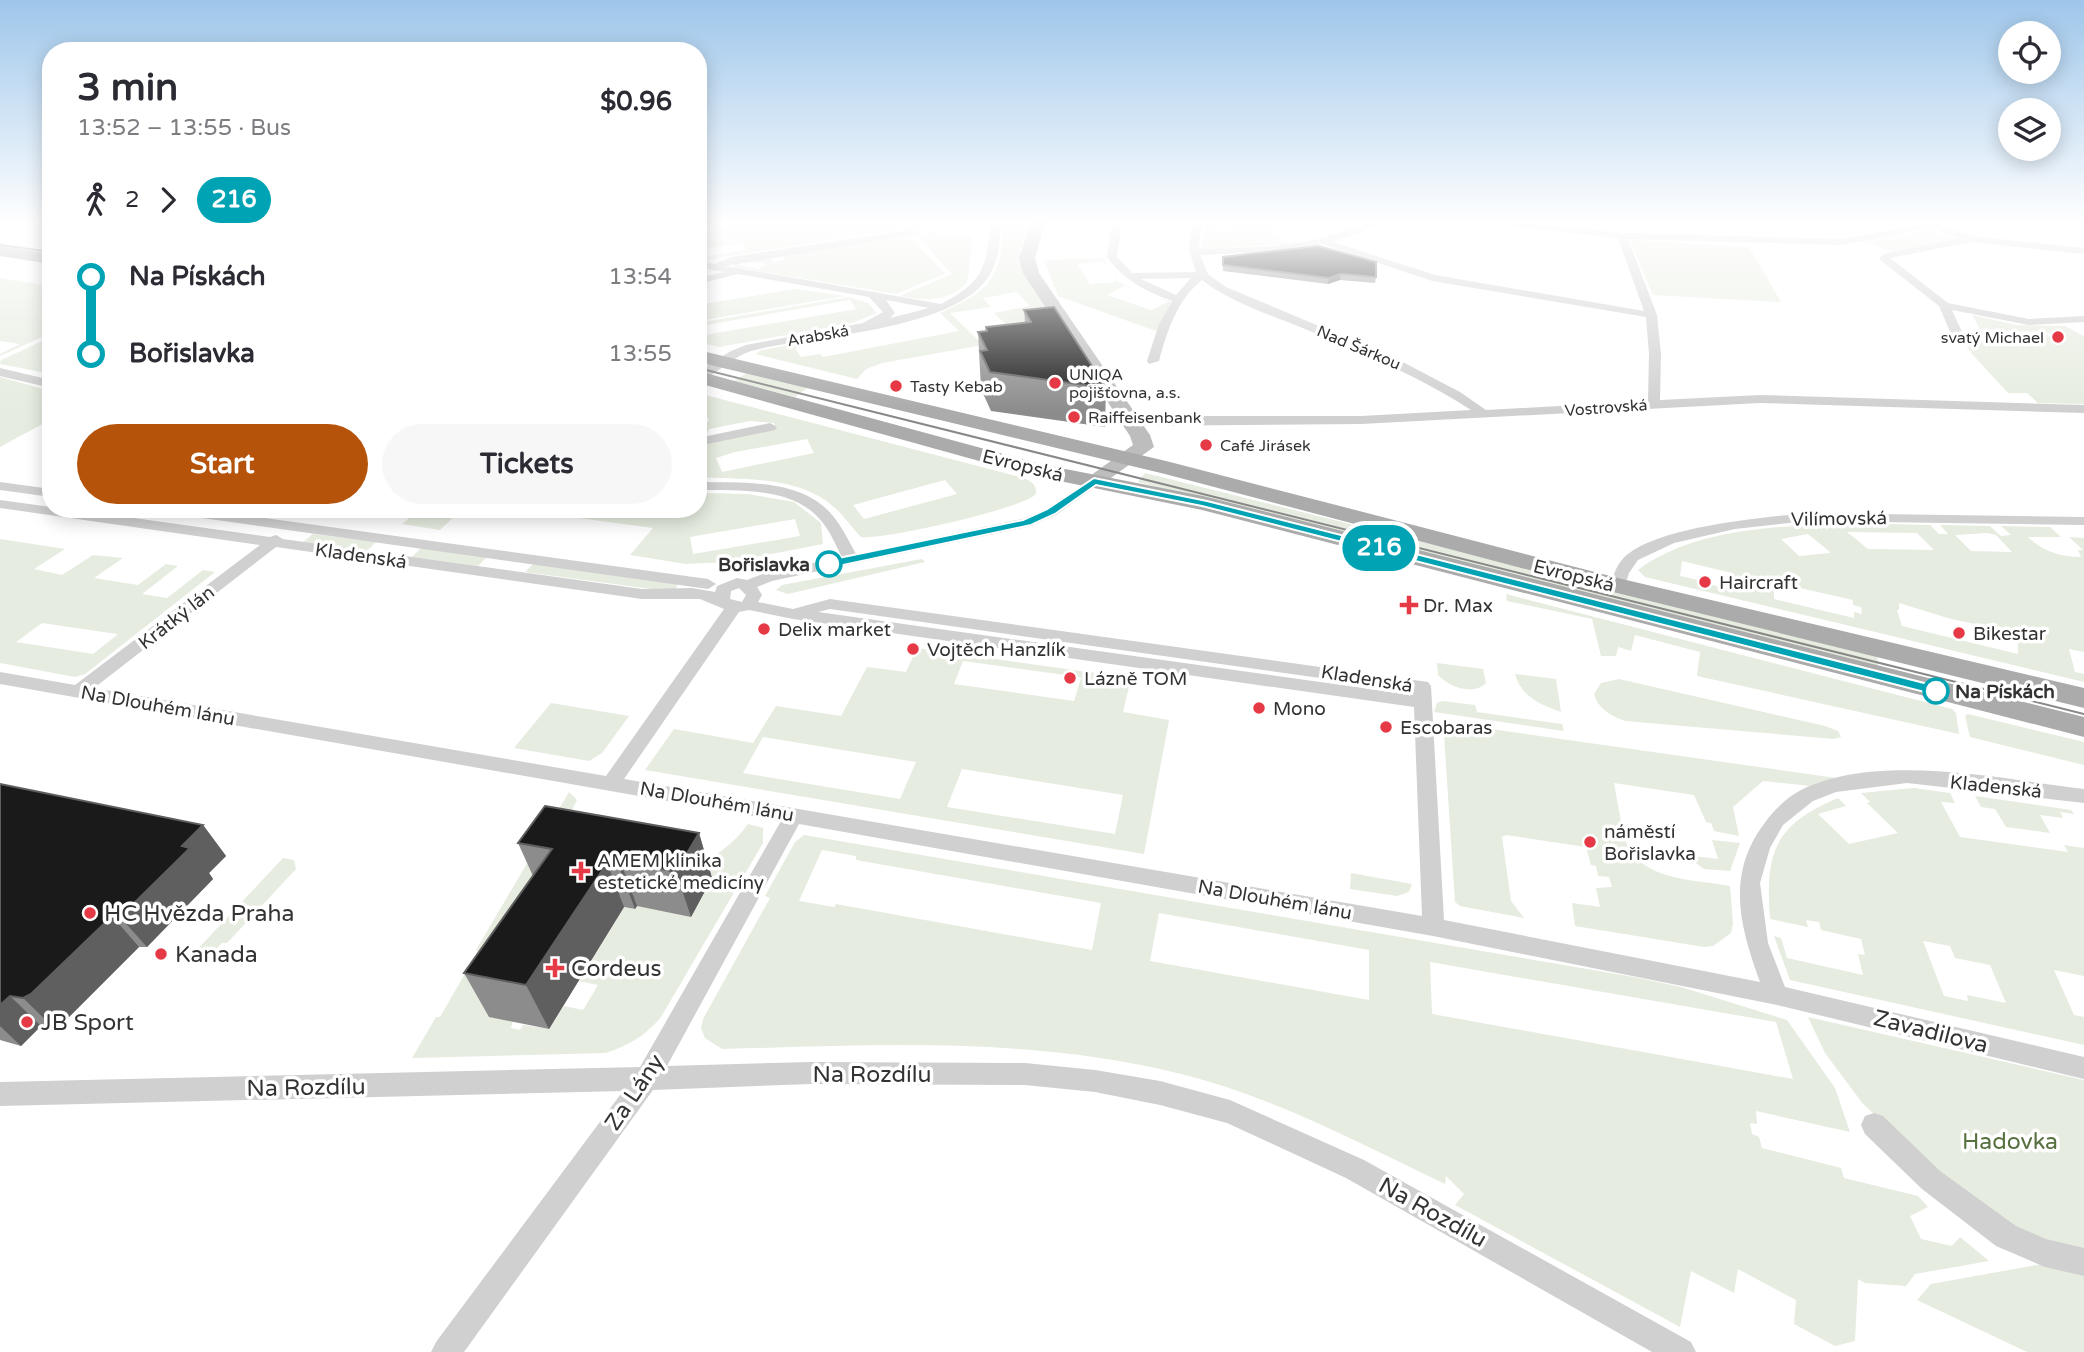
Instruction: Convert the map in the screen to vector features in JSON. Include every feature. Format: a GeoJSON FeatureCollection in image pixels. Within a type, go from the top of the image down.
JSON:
{"type":"FeatureCollection","features":[{"type":"Feature","properties":{"kind":"main road"},"geometry":{"type":"LineString","coordinates":[[1039,285],[1140,435],[1144,447],[1094,481]]}},
{"type":"Feature","properties":{"kind":"main road","name":"Evropská"},"geometry":{"type":"LineString","coordinates":[[707,358],[1125,458],[1618,586],[2084,698]]}},
{"type":"Feature","properties":{"kind":"main road","name":"Evropská"},"geometry":{"type":"LineString","coordinates":[[707,379],[980,455],[1203,503],[2084,727]]}},
{"type":"Feature","properties":{"kind":"street"},"geometry":{"type":"LineString","coordinates":[[817,285],[942,307]]}},
{"type":"Feature","properties":{"kind":"street"},"geometry":{"type":"LineString","coordinates":[[866,326],[916,316],[942,307],[965,296],[978,285]]}},
{"type":"Feature","properties":{"kind":"street"},"geometry":{"type":"LineString","coordinates":[[1141,285],[1174,298]]}},
{"type":"Feature","properties":{"kind":"street"},"geometry":{"type":"LineString","coordinates":[[1153,360],[1160,334],[1178,299],[1192,285]]}},
{"type":"Feature","properties":{"kind":"street","name":"Nad Šárkou"},"geometry":{"type":"LineString","coordinates":[[1219,285],[1242,299],[1399,363],[1443,386],[1486,415]]}},
{"type":"Feature","properties":{"kind":"street"},"geometry":{"type":"LineString","coordinates":[[1465,285],[1651,314]]}},
{"type":"Feature","properties":{"kind":"street"},"geometry":{"type":"LineString","coordinates":[[1640,285],[1651,314],[1655,354],[1654,404]]}},
{"type":"Feature","properties":{"kind":"street"},"geometry":{"type":"LineString","coordinates":[[1921,285],[1944,305],[1957,334]]}},
{"type":"Feature","properties":{"kind":"street","name":"Arabská"},"geometry":{"type":"LineString","coordinates":[[707,371],[750,347],[866,326],[881,320],[888,313],[888,308],[873,295]]}},
{"type":"Feature","properties":{"kind":"street"},"geometry":{"type":"LineString","coordinates":[[1944,305],[2007,321],[2035,324],[2084,319]]}},
{"type":"Feature","properties":{"kind":"street"},"geometry":{"type":"LineString","coordinates":[[0,372],[42,382]]}},
{"type":"Feature","properties":{"kind":"street","name":"Vostrovská"},"geometry":{"type":"LineString","coordinates":[[1129,422],[1361,420],[1760,399],[2084,409]]}},
{"type":"Feature","properties":{"kind":"street"},"geometry":{"type":"LineString","coordinates":[[707,440],[770,427]]}},
{"type":"Feature","properties":{"kind":"street"},"geometry":{"type":"LineString","coordinates":[[611,783],[732,600],[754,596],[748,585],[768,577],[1027,523],[1051,512],[1094,481]]}},
{"type":"Feature","properties":{"kind":"street"},"geometry":{"type":"LineString","coordinates":[[0,486],[42,492]]}},
{"type":"Feature","properties":{"kind":"street"},"geometry":{"type":"LineString","coordinates":[[707,486],[759,488],[796,497],[816,507],[828,520],[850,559]]}},
{"type":"Feature","properties":{"kind":"street","name":"Kladenská"},"geometry":{"type":"LineString","coordinates":[[0,504],[42,510]]}},
{"type":"Feature","properties":{"kind":"street","name":"Vilímovská"},"geometry":{"type":"LineString","coordinates":[[1618,586],[1621,573],[1633,557],[1669,540],[1735,525],[1832,517],[2084,522]]}},
{"type":"Feature","properties":{"kind":"street","name":"Kladenská"},"geometry":{"type":"LineString","coordinates":[[101,518],[642,594],[701,594],[793,614],[1422,702],[1433,927]]}},
{"type":"Feature","properties":{"kind":"street","name":"Kladenská"},"geometry":{"type":"LineString","coordinates":[[230,518],[732,600]]}},
{"type":"Feature","properties":{"kind":"street","name":"Krátký lán"},"geometry":{"type":"LineString","coordinates":[[79,691],[293,527]]}},
{"type":"Feature","properties":{"kind":"street","name":"Na Dlouhém lánu"},"geometry":{"type":"LineString","coordinates":[[0,678],[795,814],[1433,927]]}},
{"type":"Feature","properties":{"kind":"street","name":"Kladenská"},"geometry":{"type":"LineString","coordinates":[[1777,995],[1757,943],[1749,883],[1760,846],[1776,820],[1805,796],[1834,785],[1908,776],[2084,796]]}},
{"type":"Feature","properties":{"kind":"street","name":"Za Lány"},"geometry":{"type":"LineString","coordinates":[[446,1352],[648,1077],[795,814]]}},
{"type":"Feature","properties":{"kind":"street"},"geometry":{"type":"LineString","coordinates":[[1433,927],[1777,995]]}},
{"type":"Feature","properties":{"kind":"street","name":"Zavadilova"},"geometry":{"type":"LineString","coordinates":[[1777,995],[2084,1068]]}},
{"type":"Feature","properties":{"kind":"street","name":"Na Rozdílu"},"geometry":{"type":"LineString","coordinates":[[0,1094],[139,1089],[414,1086],[811,1073],[1025,1074],[1095,1080],[1160,1093],[1230,1112],[1355,1169],[1681,1352]]}},
{"type":"Feature","properties":{"kind":"street"},"geometry":{"type":"LineString","coordinates":[[1874,1125],[1931,1180],[2006,1236],[2045,1253],[2084,1262]]}},
{"type":"Feature","properties":{"kind":"green space"},"geometry":{"type":"Polygon","coordinates":[[[0,285],[42,285],[42,337],[0,356],[20,344],[0,341],[0,285]]]}},
{"type":"Feature","properties":{"kind":"green space"},"geometry":{"type":"Polygon","coordinates":[[[843,285],[918,285],[896,294],[843,285]]]}},
{"type":"Feature","properties":{"kind":"green space"},"geometry":{"type":"Polygon","coordinates":[[[926,285],[964,285],[944,297],[919,299],[900,296],[926,285]]]}},
{"type":"Feature","properties":{"kind":"green space"},"geometry":{"type":"Polygon","coordinates":[[[985,285],[1035,285],[1051,317],[1055,332],[882,363],[866,369],[857,379],[755,354],[762,350],[812,341],[814,342],[795,348],[801,357],[820,354],[823,357],[959,331],[940,313],[985,285]],[[1017,292],[983,298],[991,307],[950,313],[978,340],[1013,332],[994,313],[1030,306],[1017,292]]]}},
{"type":"Feature","properties":{"kind":"green space"},"geometry":{"type":"Polygon","coordinates":[[[1054,285],[1125,285],[1136,290],[1124,286],[1107,295],[1151,310],[1168,302],[1158,297],[1171,302],[1156,331],[1058,296],[1054,285]]]}},
{"type":"Feature","properties":{"kind":"green space"},"geometry":{"type":"Polygon","coordinates":[[[1649,285],[1771,285],[1781,302],[1653,295],[1649,285]]]}},
{"type":"Feature","properties":{"kind":"green space"},"geometry":{"type":"Polygon","coordinates":[[[796,289],[845,296],[707,319],[707,304],[796,289]]]}},
{"type":"Feature","properties":{"kind":"green space"},"geometry":{"type":"Polygon","coordinates":[[[848,297],[868,303],[877,313],[852,323],[719,347],[707,344],[707,335],[856,309],[850,300],[707,325],[707,321],[848,297]]]}},
{"type":"Feature","properties":{"kind":"green space"},"geometry":{"type":"Polygon","coordinates":[[[1972,315],[2016,325],[2065,326],[2084,336],[2084,404],[2038,403],[2027,393],[2008,393],[1972,354],[1961,337],[1986,340],[1981,331],[2047,335],[2063,342],[2067,338],[2053,333],[1980,329],[1972,315]]]}},
{"type":"Feature","properties":{"kind":"green space"},"geometry":{"type":"Polygon","coordinates":[[[42,341],[42,372],[0,364],[1,360],[42,341]]]}},
{"type":"Feature","properties":{"kind":"green space"},"geometry":{"type":"Polygon","coordinates":[[[748,372],[810,386],[795,397],[734,381],[748,372]]]}},
{"type":"Feature","properties":{"kind":"green space"},"geometry":{"type":"Polygon","coordinates":[[[0,377],[42,389],[42,424],[0,447],[0,377]]]}},
{"type":"Feature","properties":{"kind":"green space"},"geometry":{"type":"Polygon","coordinates":[[[707,395],[1024,478],[1033,484],[1036,494],[1006,507],[952,522],[896,534],[861,537],[835,508],[821,497],[805,490],[770,481],[707,477],[707,442],[776,428],[774,423],[750,421],[709,429],[707,434],[707,395]],[[807,439],[716,458],[722,472],[814,453],[807,439]],[[945,480],[853,505],[864,519],[957,494],[945,480]]]}},
{"type":"Feature","properties":{"kind":"green space"},"geometry":{"type":"Polygon","coordinates":[[[1145,473],[1877,655],[1879,670],[1138,482],[1145,473]]]}},
{"type":"Feature","properties":{"kind":"green space"},"geometry":{"type":"Polygon","coordinates":[[[707,493],[748,494],[794,502],[821,523],[823,544],[729,562],[686,564],[630,555],[653,528],[578,518],[707,518],[707,493]],[[795,519],[690,537],[693,554],[800,536],[795,519]]]}},
{"type":"Feature","properties":{"kind":"green space"},"geometry":{"type":"Polygon","coordinates":[[[409,518],[453,518],[440,530],[402,524],[409,518]]]}},
{"type":"Feature","properties":{"kind":"green space"},"geometry":{"type":"Polygon","coordinates":[[[1849,523],[1930,525],[1939,534],[1948,534],[1940,525],[1990,526],[2001,536],[2011,535],[2001,526],[2050,527],[2061,537],[2028,537],[2046,550],[2073,557],[2081,557],[2078,550],[2083,550],[2069,537],[2084,538],[2084,652],[2069,649],[2075,672],[2084,674],[2084,682],[1645,577],[1638,570],[1661,556],[1712,537],[1767,528],[1849,523]],[[1847,532],[1868,549],[1934,550],[1917,533],[1847,532]],[[1808,534],[1781,539],[1799,556],[1830,552],[1808,534]],[[1955,535],[1971,551],[2012,552],[1996,535],[1955,535]],[[1682,561],[1680,576],[1698,580],[1698,583],[1731,588],[1732,573],[1682,561]],[[1774,582],[1774,599],[1854,618],[1854,612],[1862,614],[1861,607],[1853,605],[1853,600],[1774,582]],[[1899,603],[1897,610],[1902,626],[2018,654],[2018,641],[2015,640],[2013,632],[1951,619],[1899,603]]]}},
{"type":"Feature","properties":{"kind":"green space"},"geometry":{"type":"Polygon","coordinates":[[[313,534],[376,542],[367,551],[303,542],[313,534]]]}},
{"type":"Feature","properties":{"kind":"green space"},"geometry":{"type":"Polygon","coordinates":[[[0,539],[65,549],[34,569],[62,575],[93,555],[123,558],[94,578],[138,585],[166,564],[178,566],[142,594],[167,598],[203,570],[215,572],[85,674],[75,677],[0,663],[0,539]],[[42,623],[16,642],[93,654],[117,634],[42,623]]]}},
{"type":"Feature","properties":{"kind":"green space"},"geometry":{"type":"Polygon","coordinates":[[[421,548],[487,557],[478,566],[412,557],[421,548]]]}},
{"type":"Feature","properties":{"kind":"green space"},"geometry":{"type":"Polygon","coordinates":[[[922,559],[925,562],[788,594],[776,590],[782,585],[922,559]]]}},
{"type":"Feature","properties":{"kind":"green space"},"geometry":{"type":"Polygon","coordinates":[[[533,564],[678,584],[675,590],[666,591],[525,572],[533,564]]]}},
{"type":"Feature","properties":{"kind":"green space"},"geometry":{"type":"Polygon","coordinates":[[[1506,594],[1952,709],[1956,713],[1959,734],[1697,676],[1700,652],[1635,635],[1631,651],[1618,647],[1616,656],[1601,656],[1592,619],[1507,601],[1506,594]]]}},
{"type":"Feature","properties":{"kind":"green space"},"geometry":{"type":"Polygon","coordinates":[[[917,648],[1131,678],[1123,712],[1169,720],[1144,854],[645,770],[674,729],[753,743],[776,706],[841,716],[867,667],[906,672],[917,648]],[[963,661],[954,684],[1074,701],[1081,678],[1079,677],[963,661]],[[763,737],[743,773],[900,799],[916,762],[763,737]],[[962,769],[947,807],[1115,834],[1123,795],[962,769]]]}},
{"type":"Feature","properties":{"kind":"green space"},"geometry":{"type":"Polygon","coordinates":[[[1437,663],[1483,669],[1486,683],[1475,689],[1455,686],[1438,675],[1437,663]]]}},
{"type":"Feature","properties":{"kind":"green space"},"geometry":{"type":"Polygon","coordinates":[[[1515,674],[1556,679],[1561,712],[1532,699],[1515,674]]]}},
{"type":"Feature","properties":{"kind":"green space"},"geometry":{"type":"Polygon","coordinates":[[[1619,679],[1825,726],[1838,731],[1841,737],[1834,739],[1625,721],[1606,711],[1594,694],[1601,683],[1619,679]]]}},
{"type":"Feature","properties":{"kind":"green space"},"geometry":{"type":"Polygon","coordinates":[[[1442,701],[1475,705],[1477,712],[1562,724],[1564,731],[1434,712],[1437,703],[1442,701]]]}},
{"type":"Feature","properties":{"kind":"green space"},"geometry":{"type":"Polygon","coordinates":[[[551,703],[629,716],[602,753],[589,761],[514,748],[551,703]]]}},
{"type":"Feature","properties":{"kind":"green space"},"geometry":{"type":"Polygon","coordinates":[[[1968,714],[2084,742],[2084,765],[1970,737],[1965,716],[1968,714]]]}},
{"type":"Feature","properties":{"kind":"green space"},"geometry":{"type":"Polygon","coordinates":[[[1456,724],[1836,778],[1810,786],[1763,781],[1733,807],[1739,836],[1714,831],[1711,823],[1706,822],[1694,795],[1614,783],[1627,846],[1639,861],[1662,874],[1730,886],[1733,924],[1731,933],[1713,946],[1704,947],[1575,926],[1572,903],[1600,907],[1596,888],[1612,887],[1609,877],[1598,876],[1596,866],[1591,865],[1586,847],[1506,835],[1502,837],[1511,901],[1524,918],[1460,906],[1455,902],[1444,735],[1447,727],[1456,724]]]}},
{"type":"Feature","properties":{"kind":"green space"},"geometry":{"type":"Polygon","coordinates":[[[1914,788],[1950,793],[1955,803],[1941,802],[1960,837],[2068,852],[2064,845],[2084,848],[2084,976],[2054,970],[2074,1015],[2084,1017],[2084,1045],[1790,980],[1774,936],[1781,938],[1787,958],[1863,975],[1858,954],[1865,955],[1861,939],[1821,930],[1819,922],[1806,920],[1808,927],[1770,919],[1769,896],[1772,859],[1778,844],[1787,831],[1816,808],[1838,798],[1846,806],[1818,814],[1849,844],[1898,833],[1867,803],[1870,802],[1861,793],[1914,788]],[[1923,941],[1944,996],[1968,1001],[1967,995],[2006,1003],[1990,965],[1955,958],[1950,946],[1923,941]]]}},
{"type":"Feature","properties":{"kind":"green space"},"geometry":{"type":"Polygon","coordinates":[[[569,792],[577,800],[570,814],[511,1028],[520,1030],[523,1025],[549,1029],[564,1006],[583,1010],[598,985],[579,981],[617,919],[607,904],[634,909],[661,887],[723,850],[748,824],[763,828],[763,843],[661,1017],[636,1039],[606,1053],[412,1058],[436,1017],[440,1017],[569,792]]]}},
{"type":"Feature","properties":{"kind":"green space"},"geometry":{"type":"Polygon","coordinates":[[[1975,796],[2071,810],[2074,814],[2060,812],[2063,818],[2040,815],[2050,833],[2006,827],[1995,809],[1981,807],[1975,796]]]}},
{"type":"Feature","properties":{"kind":"green space"},"geometry":{"type":"Polygon","coordinates":[[[804,835],[1634,977],[1681,987],[1787,1020],[1835,1088],[1850,1132],[1756,1111],[1757,1124],[1750,1123],[1752,1134],[1759,1137],[1762,1148],[1841,1168],[1844,1178],[1918,1196],[1928,1207],[1910,1216],[1921,1239],[1952,1246],[1960,1237],[1989,1261],[1915,1274],[1906,1286],[1865,1283],[1858,1279],[1855,1341],[1835,1346],[1794,1324],[1796,1300],[1738,1269],[1734,1293],[1691,1271],[1680,1327],[1455,1205],[1464,1194],[1446,1176],[1445,1184],[1316,1122],[1216,1084],[1124,1062],[1010,1048],[895,1045],[722,1049],[705,1038],[701,1028],[703,1019],[770,898],[765,896],[795,842],[804,835]],[[822,850],[799,901],[834,907],[836,904],[1092,950],[1101,903],[856,860],[856,856],[822,850]],[[1159,913],[1150,961],[1369,1000],[1369,950],[1159,913]],[[1430,962],[1432,1014],[1793,1079],[1776,1022],[1430,962]]]}},
{"type":"Feature","properties":{"kind":"green space"},"geometry":{"type":"Polygon","coordinates":[[[1712,840],[1740,843],[1730,871],[1704,869],[1693,861],[1693,856],[1718,859],[1712,840]]]}},
{"type":"Feature","properties":{"kind":"green space"},"geometry":{"type":"Polygon","coordinates":[[[283,858],[294,860],[296,869],[227,943],[222,943],[209,957],[194,953],[283,858]]]}},
{"type":"Feature","properties":{"kind":"green space"},"geometry":{"type":"Polygon","coordinates":[[[1351,873],[1412,884],[1409,892],[1397,896],[1350,889],[1351,873]]]}},
{"type":"Feature","properties":{"kind":"green space","name":"Hadovka"},"geometry":{"type":"Polygon","coordinates":[[[1808,1017],[2084,1080],[2084,1253],[1991,1219],[1863,1104],[1825,1053],[1808,1017]]]}},
{"type":"Feature","properties":{"kind":"green space"},"geometry":{"type":"Polygon","coordinates":[[[2042,1264],[2084,1276],[2084,1352],[2027,1352],[1917,1300],[1931,1284],[2042,1264]]]}},
{"type":"Feature","properties":{"kind":"building"},"geometry":{"type":"Polygon","coordinates":[[[1054,307],[1106,388],[990,372],[980,351],[987,350],[978,332],[987,331],[986,327],[1031,322],[1024,310],[1054,307]]]}},
{"type":"Feature","properties":{"kind":"building","name":"HC Hvězda Praha"},"geometry":{"type":"Polygon","coordinates":[[[0,784],[203,825],[182,846],[190,848],[120,917],[112,916],[31,994],[23,998],[10,996],[0,1005],[0,784]]]}},
{"type":"Feature","properties":{"kind":"building"},"geometry":{"type":"Polygon","coordinates":[[[545,806],[699,833],[676,872],[620,861],[618,864],[607,863],[526,985],[464,973],[552,849],[518,843],[545,806]]]}},
{"type":"Feature","properties":{"kind":"tram line"},"geometry":{"type":"LineString","coordinates":[[707,370],[2084,714]]}},
{"type":"Feature","properties":{"kind":"bus line","name":"216"},"geometry":{"type":"LineString","coordinates":[[829,564],[1027,523],[1051,512],[1094,481],[1203,503],[1936,691]]}},
{"type":"Feature","properties":{"kind":"place","name":"svatý Michael"},"geometry":{"type":"Point","coordinates":[2058,337]}},
{"type":"Feature","properties":{"kind":"place","name":"UNIQA pojišťovna, a.s."},"geometry":{"type":"Point","coordinates":[1055,383]}},
{"type":"Feature","properties":{"kind":"place","name":"Tasty Kebab"},"geometry":{"type":"Point","coordinates":[896,386]}},
{"type":"Feature","properties":{"kind":"place","name":"Raiffeisenbank"},"geometry":{"type":"Point","coordinates":[1074,417]}},
{"type":"Feature","properties":{"kind":"place","name":"Café Jirásek"},"geometry":{"type":"Point","coordinates":[1206,445]}},
{"type":"Feature","properties":{"kind":"place","name":"Bořislavka"},"geometry":{"type":"Point","coordinates":[829,564]}},
{"type":"Feature","properties":{"kind":"place","name":"Haircraft"},"geometry":{"type":"Point","coordinates":[1705,582]}},
{"type":"Feature","properties":{"kind":"place","name":"Dr. Max"},"geometry":{"type":"Point","coordinates":[1409,605]}},
{"type":"Feature","properties":{"kind":"place","name":"Delix market"},"geometry":{"type":"Point","coordinates":[764,629]}},
{"type":"Feature","properties":{"kind":"place","name":"Bikestar"},"geometry":{"type":"Point","coordinates":[1959,633]}},
{"type":"Feature","properties":{"kind":"place","name":"Vojtěch Hanzlík"},"geometry":{"type":"Point","coordinates":[913,649]}},
{"type":"Feature","properties":{"kind":"place","name":"Lázně TOM"},"geometry":{"type":"Point","coordinates":[1070,678]}},
{"type":"Feature","properties":{"kind":"place","name":"Na Pískách"},"geometry":{"type":"Point","coordinates":[1936,691]}},
{"type":"Feature","properties":{"kind":"place","name":"Mono"},"geometry":{"type":"Point","coordinates":[1259,708]}},
{"type":"Feature","properties":{"kind":"place","name":"Escobaras"},"geometry":{"type":"Point","coordinates":[1386,727]}},
{"type":"Feature","properties":{"kind":"place","name":"náměstí Bořislavka"},"geometry":{"type":"Point","coordinates":[1590,842]}},
{"type":"Feature","properties":{"kind":"place","name":"AMEM klinika estetické medicíny"},"geometry":{"type":"Point","coordinates":[581,871]}},
{"type":"Feature","properties":{"kind":"place","name":"HC Hvězda Praha"},"geometry":{"type":"Point","coordinates":[90,913]}},
{"type":"Feature","properties":{"kind":"place","name":"Kanada"},"geometry":{"type":"Point","coordinates":[161,954]}},
{"type":"Feature","properties":{"kind":"place","name":"Cordeus"},"geometry":{"type":"Point","coordinates":[555,968]}},
{"type":"Feature","properties":{"kind":"place","name":"JB Sport"},"geometry":{"type":"Point","coordinates":[27,1022]}}]}
